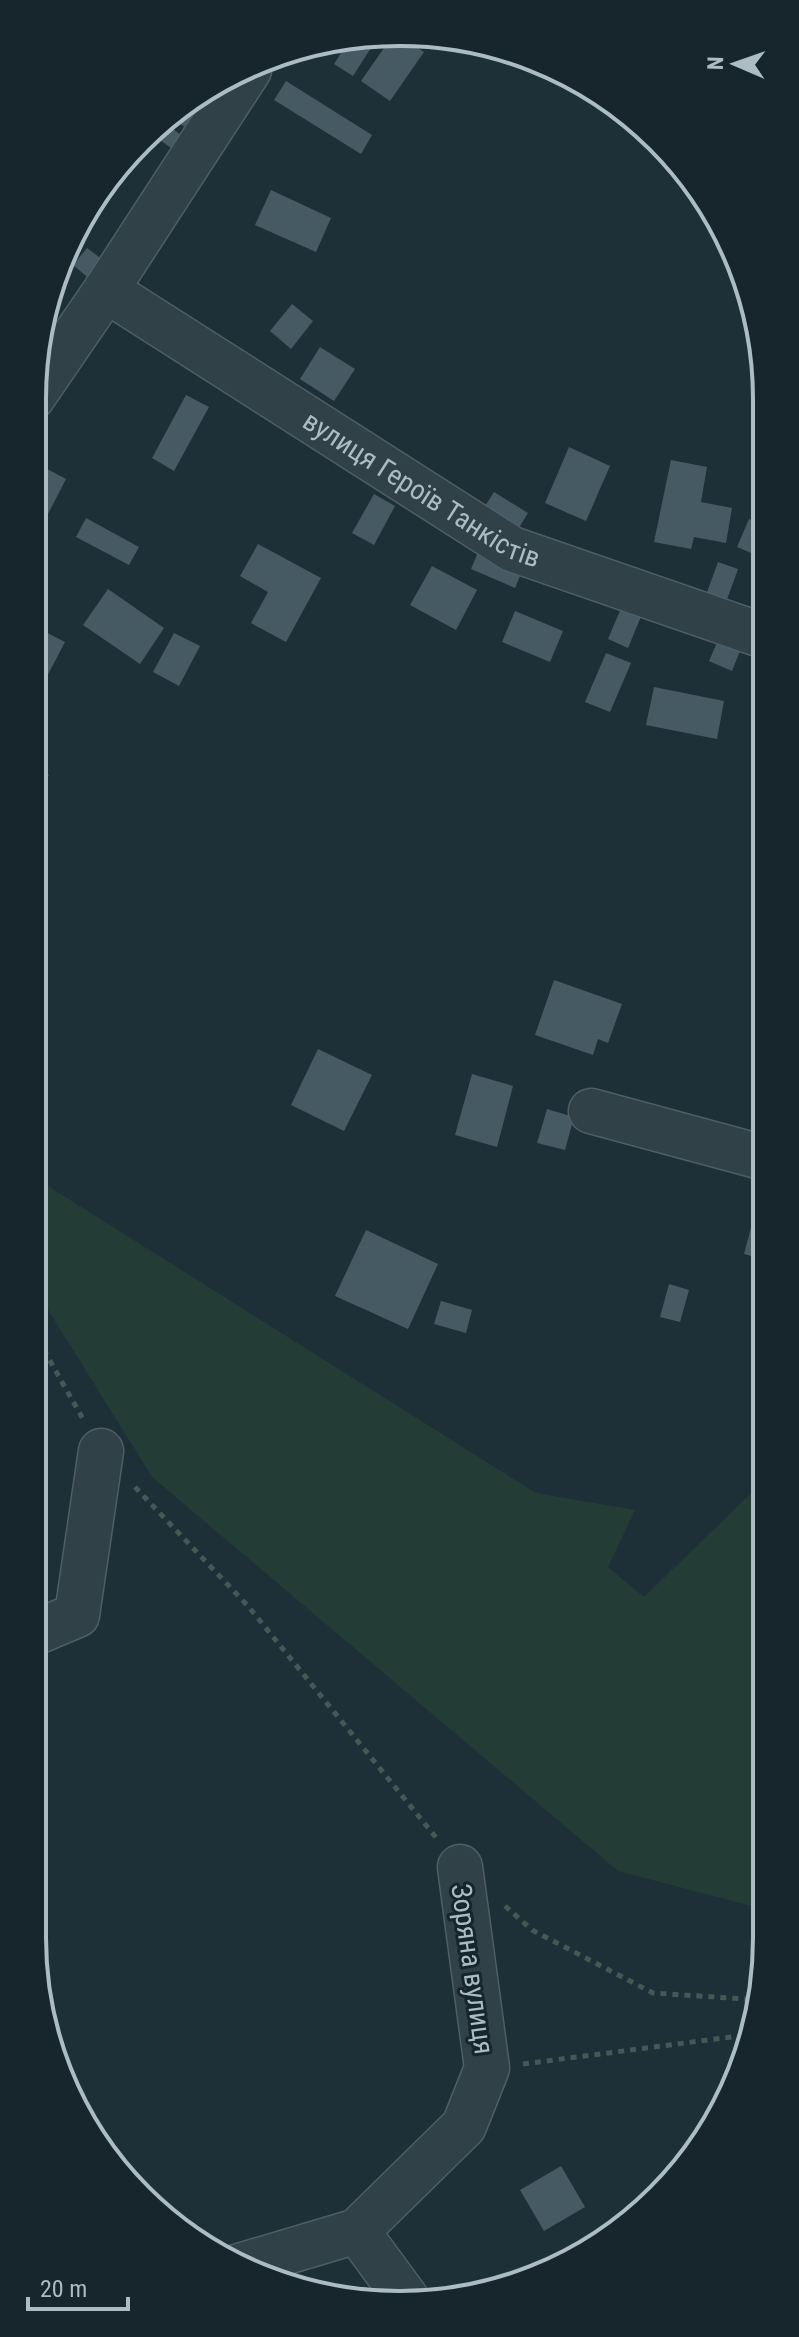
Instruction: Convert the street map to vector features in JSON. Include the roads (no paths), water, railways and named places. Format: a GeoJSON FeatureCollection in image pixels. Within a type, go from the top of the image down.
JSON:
{"type":"FeatureCollection","features":[{"type":"Feature","properties":{"kind":"street"},"geometry":{"type":"LineString","coordinates":[[47,376],[240,84]]}},
{"type":"Feature","properties":{"kind":"street","name":"вулиця Героїв Танкістів"},"geometry":{"type":"LineString","coordinates":[[106,290],[512,549],[753,632]]}},
{"type":"Feature","properties":{"kind":"street"},"geometry":{"type":"LineString","coordinates":[[591,1111],[753,1155]]}},
{"type":"Feature","properties":{"kind":"street"},"geometry":{"type":"LineString","coordinates":[[46,1628],[77,1615],[101,1451]]}},
{"type":"Feature","properties":{"kind":"street","name":"Зоряна вулиця"},"geometry":{"type":"LineString","coordinates":[[257,2261],[357,2231],[464,2126],[487,2068],[460,1867]]}},
{"type":"Feature","properties":{"kind":"street"},"geometry":{"type":"LineString","coordinates":[[357,2231],[401,2291]]}}]}
